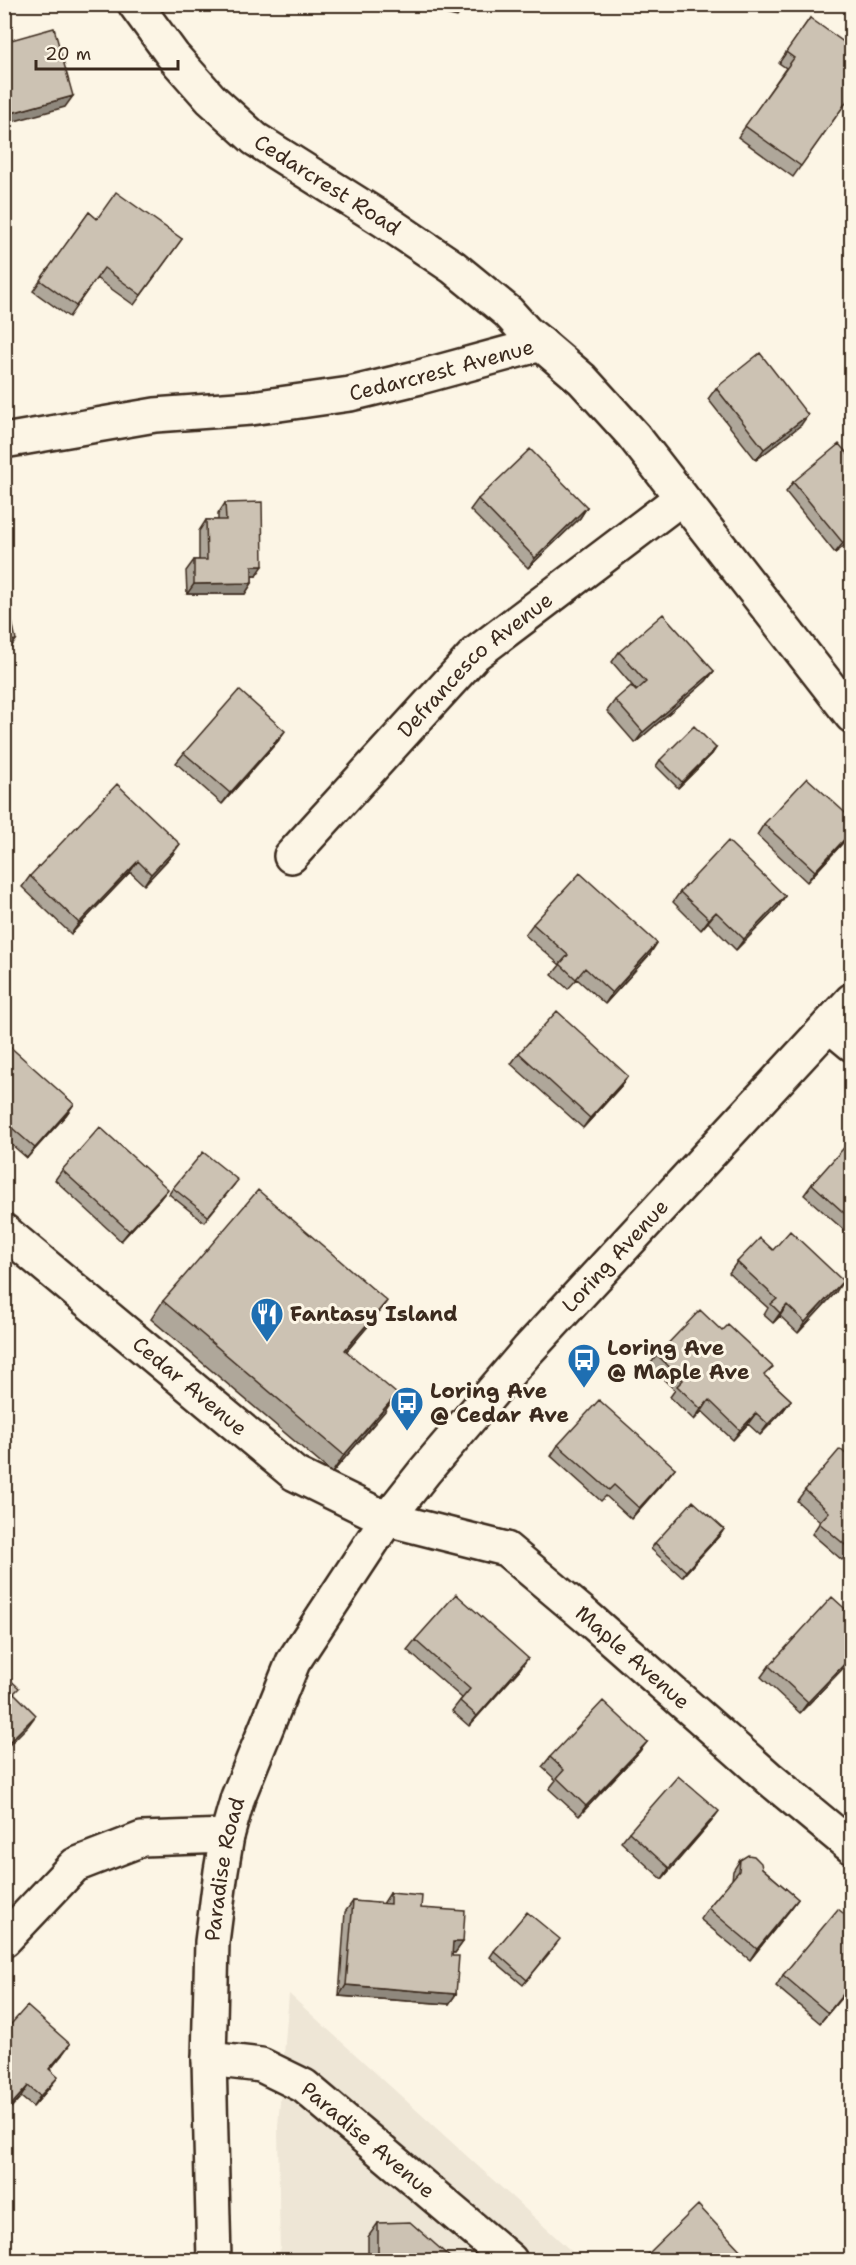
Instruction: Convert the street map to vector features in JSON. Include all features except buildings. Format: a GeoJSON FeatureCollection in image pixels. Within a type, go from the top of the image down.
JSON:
{"type":"FeatureCollection","features":[{"type":"Feature","properties":{"kind":"main road","name":"Cedarcrest Road"},"geometry":{"type":"LineString","coordinates":[[135,4],[173,57],[212,99],[255,139],[453,267],[508,312],[526,332],[541,344]]}},
{"type":"Feature","properties":{"kind":"main road","name":"Cedarcrest Avenue"},"geometry":{"type":"LineString","coordinates":[[4,441],[155,415],[251,408],[350,394],[541,344],[582,379],[626,427],[852,716]]}},
{"type":"Feature","properties":{"kind":"main road","name":"Defrancesco Avenue"},"geometry":{"type":"LineString","coordinates":[[291,856],[475,654],[681,498]]}},
{"type":"Feature","properties":{"kind":"main road","name":"Loring Avenue"},"geometry":{"type":"LineString","coordinates":[[387,1519],[528,1350],[841,1035],[852,1000]]}},
{"type":"Feature","properties":{"kind":"main road","name":"Cedar Avenue"},"geometry":{"type":"LineString","coordinates":[[4,1231],[294,1474],[387,1519]]}},
{"type":"Feature","properties":{"kind":"main road","name":"Paradise Road"},"geometry":{"type":"LineString","coordinates":[[214,2260],[209,2059],[212,1942],[227,1836],[238,1797],[293,1662],[387,1519]]}},
{"type":"Feature","properties":{"kind":"main road","name":"Maple Avenue"},"geometry":{"type":"LineString","coordinates":[[387,1519],[506,1549],[587,1617],[770,1779],[852,1847]]}},
{"type":"Feature","properties":{"kind":"main road"},"geometry":{"type":"LineString","coordinates":[[4,1940],[75,1865],[142,1839],[227,1836]]}},
{"type":"Feature","properties":{"kind":"main road","name":"Paradise Avenue"},"geometry":{"type":"LineString","coordinates":[[209,2059],[261,2065],[304,2086],[510,2260]]}},
{"type":"Feature","properties":{"kind":"shaded area"},"geometry":{"type":"Polygon","coordinates":[[[289,1994],[581,2260],[280,2260],[278,2126],[289,1994]]]}},
{"type":"Feature","properties":{"kind":"place","name":"Fantasy Island"},"geometry":{"type":"Point","coordinates":[267,1343]}},
{"type":"Feature","properties":{"kind":"place","name":"Loring Ave @ Maple Ave"},"geometry":{"type":"Point","coordinates":[584,1389]}},
{"type":"Feature","properties":{"kind":"place","name":"Loring Ave @ Cedar Ave"},"geometry":{"type":"Point","coordinates":[407,1432]}}]}
